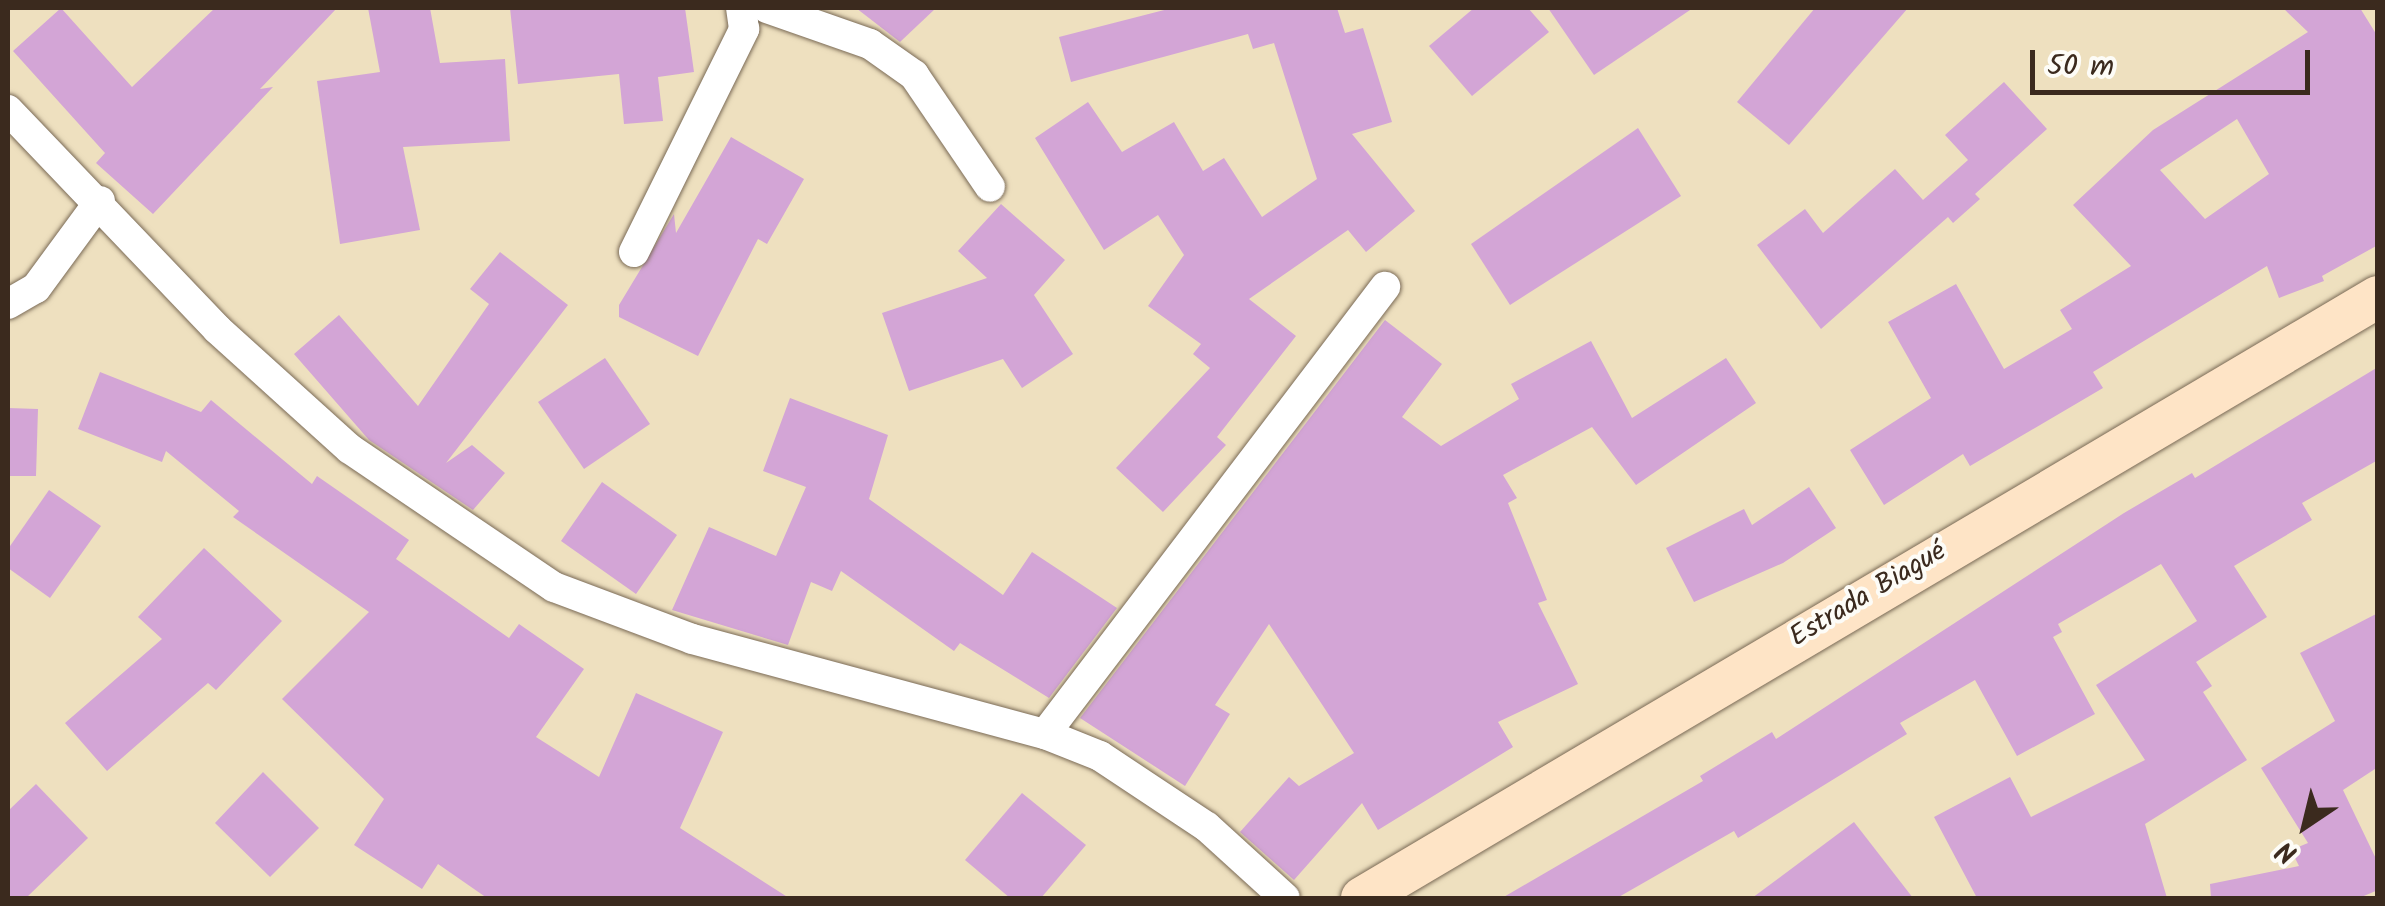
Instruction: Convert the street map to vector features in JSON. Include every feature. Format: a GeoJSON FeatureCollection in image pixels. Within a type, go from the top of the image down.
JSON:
{"type":"FeatureCollection","features":[{"type":"Feature","properties":{"kind":"main road","name":"Estrada Biagué"},"geometry":{"type":"LineString","coordinates":[[1362,898],[2378,297]]}},
{"type":"Feature","properties":{"kind":"street"},"geometry":{"type":"LineString","coordinates":[[634,252],[744,29],[740,8]]}},
{"type":"Feature","properties":{"kind":"street"},"geometry":{"type":"LineString","coordinates":[[768,8],[870,44],[914,75],[990,186]]}},
{"type":"Feature","properties":{"kind":"street"},"geometry":{"type":"LineString","coordinates":[[8,110],[100,201],[217,329],[350,449],[554,587],[692,640],[1045,734],[1141,780],[1286,898]]}},
{"type":"Feature","properties":{"kind":"street"},"geometry":{"type":"LineString","coordinates":[[8,304],[45,278],[100,201]]}},
{"type":"Feature","properties":{"kind":"street"},"geometry":{"type":"LineString","coordinates":[[1045,734],[1385,287]]}},
{"type":"Feature","properties":{"kind":"building"},"geometry":{"type":"Polygon","coordinates":[[[61,8],[132,87],[215,8],[337,8],[260,89],[273,87],[153,214],[96,163],[105,153],[13,51],[61,8]]]}},
{"type":"Feature","properties":{"kind":"building"},"geometry":{"type":"Polygon","coordinates":[[[368,8],[430,8],[440,63],[505,59],[510,141],[403,147],[420,230],[340,244],[317,81],[380,72],[368,8]]]}},
{"type":"Feature","properties":{"kind":"building"},"geometry":{"type":"Polygon","coordinates":[[[510,8],[685,8],[694,72],[658,77],[663,121],[624,124],[619,74],[518,84],[510,8]]]}},
{"type":"Feature","properties":{"kind":"building"},"geometry":{"type":"Polygon","coordinates":[[[856,8],[936,8],[900,42],[856,8]]]}},
{"type":"Feature","properties":{"kind":"building"},"geometry":{"type":"Polygon","coordinates":[[[1172,8],[1337,8],[1345,33],[1363,28],[1392,122],[1352,134],[1415,211],[1366,252],[1348,230],[1249,299],[1296,336],[1217,437],[1226,445],[1163,512],[1116,468],[1210,368],[1193,354],[1201,344],[1148,306],[1184,255],[1158,215],[1104,250],[1035,138],[1088,102],[1122,152],[1174,122],[1203,171],[1224,158],[1262,217],[1317,179],[1274,43],[1253,49],[1248,34],[1071,82],[1059,37],[1172,8]]]}},
{"type":"Feature","properties":{"kind":"building"},"geometry":{"type":"Polygon","coordinates":[[[1474,8],[1528,8],[1549,32],[1472,96],[1429,46],[1474,8]]]}},
{"type":"Feature","properties":{"kind":"building"},"geometry":{"type":"Polygon","coordinates":[[[1548,8],[1693,8],[1594,75],[1548,8]]]}},
{"type":"Feature","properties":{"kind":"building"},"geometry":{"type":"Polygon","coordinates":[[[1815,8],[1908,8],[1789,145],[1737,102],[1815,8]]]}},
{"type":"Feature","properties":{"kind":"building"},"geometry":{"type":"Polygon","coordinates":[[[2283,8],[2360,8],[2378,37],[2378,245],[2322,276],[2324,281],[2279,298],[2267,266],[2093,372],[2103,388],[1970,466],[1963,454],[1884,505],[1850,450],[1931,398],[1888,322],[1956,284],[2004,369],[2072,329],[2060,310],[2131,266],[2073,205],[2153,130],[2308,32],[2283,8]],[[2237,119],[2160,170],[2205,219],[2269,174],[2237,119]]]}},
{"type":"Feature","properties":{"kind":"building"},"geometry":{"type":"Polygon","coordinates":[[[2004,82],[2047,129],[1975,194],[1980,199],[1953,223],[1948,217],[1821,329],[1757,245],[1805,209],[1823,233],[1895,169],[1923,200],[1968,160],[1945,135],[2004,82]]]}},
{"type":"Feature","properties":{"kind":"building"},"geometry":{"type":"Polygon","coordinates":[[[1638,128],[1681,196],[1510,305],[1471,244],[1638,128]]]}},
{"type":"Feature","properties":{"kind":"building"},"geometry":{"type":"Polygon","coordinates":[[[731,137],[804,179],[767,244],[758,239],[698,356],[619,317],[619,305],[674,214],[676,233],[731,137]]]}},
{"type":"Feature","properties":{"kind":"building"},"geometry":{"type":"Polygon","coordinates":[[[1001,204],[1065,260],[1034,295],[1073,354],[1022,388],[1003,359],[909,391],[882,313],[987,278],[958,251],[1001,204]]]}},
{"type":"Feature","properties":{"kind":"building"},"geometry":{"type":"Polygon","coordinates":[[[500,252],[568,305],[446,463],[472,445],[505,473],[473,510],[369,440],[294,354],[339,315],[418,406],[489,304],[470,289],[500,252]]]}},
{"type":"Feature","properties":{"kind":"building"},"geometry":{"type":"Polygon","coordinates":[[[1385,320],[1442,364],[1402,417],[1441,446],[1519,399],[1511,384],[1591,341],[1632,418],[1726,358],[1756,403],[1636,485],[1592,427],[1503,475],[1517,498],[1508,503],[1547,600],[1538,603],[1578,684],[1498,722],[1513,747],[1378,830],[1362,803],[1294,880],[1240,832],[1289,777],[1299,786],[1354,753],[1269,624],[1215,705],[1230,714],[1185,786],[1080,718],[1385,320]]]}},
{"type":"Feature","properties":{"kind":"building"},"geometry":{"type":"Polygon","coordinates":[[[605,358],[650,424],[584,469],[538,402],[605,358]]]}},
{"type":"Feature","properties":{"kind":"building"},"geometry":{"type":"Polygon","coordinates":[[[2378,367],[2378,460],[2302,503],[2312,520],[2234,566],[2267,617],[2196,662],[2212,686],[2203,692],[2247,760],[2145,824],[2167,898],[1977,898],[1934,817],[2010,777],[2031,817],[2145,760],[2096,685],[2197,621],[2161,564],[2058,624],[2062,632],[2053,637],[2095,714],[2017,756],[1975,680],[1900,723],[1907,734],[1738,838],[1734,831],[1617,898],[1502,898],[1703,781],[1700,776],[1772,732],[1776,739],[2124,513],[2192,473],[2195,478],[2378,367]]]}},
{"type":"Feature","properties":{"kind":"building"},"geometry":{"type":"Polygon","coordinates":[[[100,372],[201,412],[211,400],[312,484],[317,476],[409,540],[396,559],[509,638],[519,624],[584,669],[536,737],[599,777],[636,693],[723,732],[680,828],[789,898],[487,898],[438,864],[422,889],[354,845],[384,799],[282,699],[369,612],[233,517],[239,511],[166,451],[162,462],[78,429],[100,372]]]}},
{"type":"Feature","properties":{"kind":"building"},"geometry":{"type":"Polygon","coordinates":[[[790,398],[888,435],[869,499],[1003,595],[1032,552],[1117,608],[1049,698],[960,643],[954,651],[841,571],[832,591],[811,582],[788,645],[672,610],[709,527],[776,556],[806,487],[763,471],[790,398]]]}},
{"type":"Feature","properties":{"kind":"building"},"geometry":{"type":"Polygon","coordinates":[[[8,408],[38,409],[36,476],[8,476],[8,408]]]}},
{"type":"Feature","properties":{"kind":"building"},"geometry":{"type":"Polygon","coordinates":[[[602,482],[677,535],[636,594],[561,541],[602,482]]]}},
{"type":"Feature","properties":{"kind":"building"},"geometry":{"type":"Polygon","coordinates":[[[1809,487],[1836,528],[1783,563],[1694,602],[1666,548],[1744,509],[1752,525],[1809,487]]]}},
{"type":"Feature","properties":{"kind":"building"},"geometry":{"type":"Polygon","coordinates":[[[49,490],[101,526],[50,598],[8,568],[8,549],[49,490]]]}},
{"type":"Feature","properties":{"kind":"building"},"geometry":{"type":"Polygon","coordinates":[[[204,548],[282,621],[216,690],[208,683],[107,771],[65,723],[162,639],[138,617],[204,548]]]}},
{"type":"Feature","properties":{"kind":"building"},"geometry":{"type":"Polygon","coordinates":[[[2378,613],[2378,767],[2343,790],[2378,863],[2378,890],[2359,898],[2211,898],[2210,884],[2299,866],[2291,850],[2308,843],[2261,768],[2335,721],[2300,653],[2378,613]]]}},
{"type":"Feature","properties":{"kind":"building"},"geometry":{"type":"Polygon","coordinates":[[[263,772],[319,828],[270,877],[215,823],[263,772]]]}},
{"type":"Feature","properties":{"kind":"building"},"geometry":{"type":"Polygon","coordinates":[[[36,784],[88,838],[26,898],[8,898],[8,811],[36,784]]]}},
{"type":"Feature","properties":{"kind":"building"},"geometry":{"type":"Polygon","coordinates":[[[1022,793],[1086,845],[1041,898],[1010,898],[965,860],[1022,793]]]}},
{"type":"Feature","properties":{"kind":"building"},"geometry":{"type":"Polygon","coordinates":[[[1854,822],[1913,898],[1752,898],[1854,822]]]}}]}
